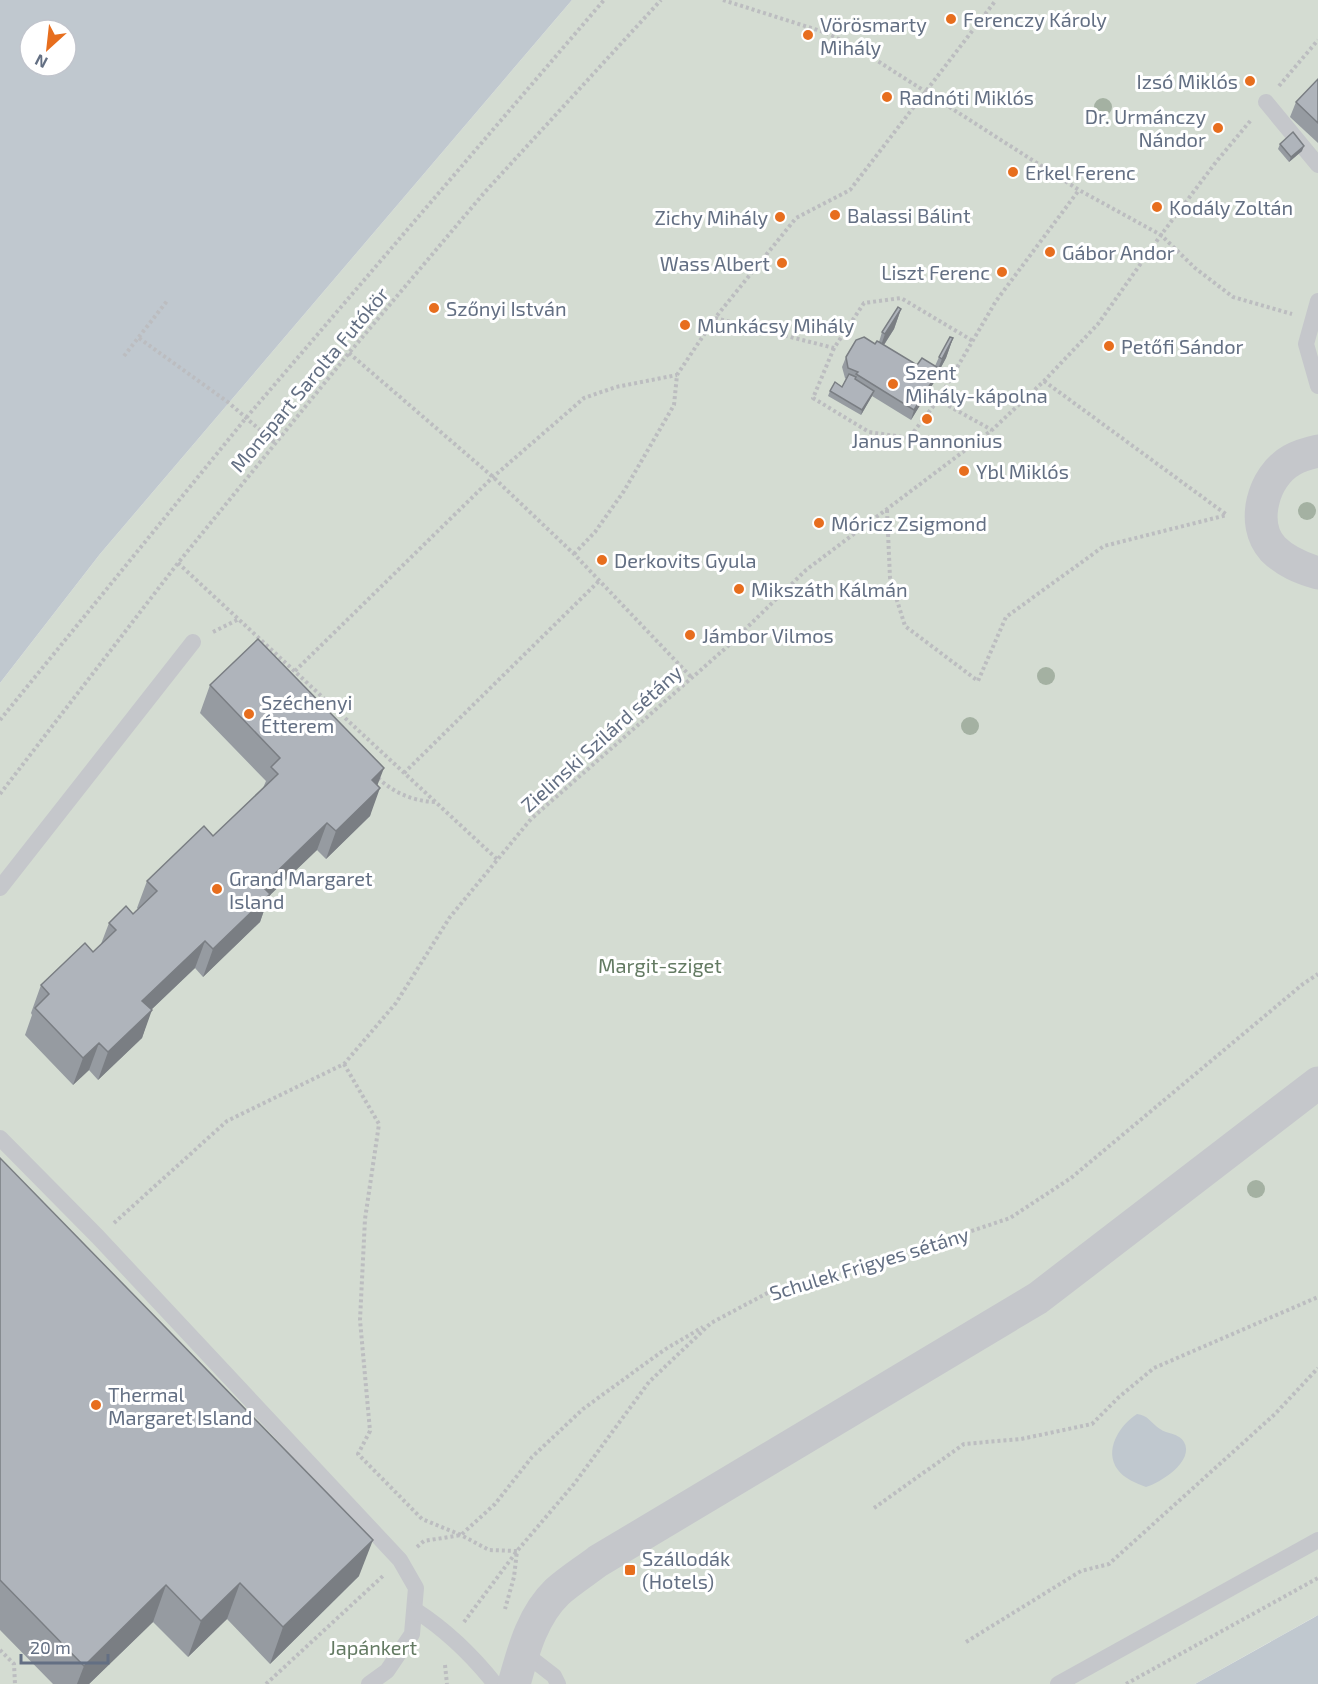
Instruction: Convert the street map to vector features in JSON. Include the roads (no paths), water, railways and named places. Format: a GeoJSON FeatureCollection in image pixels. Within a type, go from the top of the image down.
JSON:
{"type":"FeatureCollection","features":[{"type":"Feature","properties":{"kind":"street"},"geometry":{"type":"LineString","coordinates":[[1318,451],[1290,460],[1278,472],[1270,485],[1260,518],[1272,548],[1296,566],[1318,573]]}},
{"type":"Feature","properties":{"kind":"street"},"geometry":{"type":"LineString","coordinates":[[514,1684],[523,1652],[540,1613],[557,1592],[598,1561],[1038,1298],[1318,1083]]}},
{"type":"Feature","properties":{"kind":"lane"},"geometry":{"type":"LineString","coordinates":[[1266,102],[1318,165]]}},
{"type":"Feature","properties":{"kind":"lane"},"geometry":{"type":"LineString","coordinates":[[1318,301],[1306,345],[1318,386]]}},
{"type":"Feature","properties":{"kind":"lane"},"geometry":{"type":"LineString","coordinates":[[0,888],[193,642]]}},
{"type":"Feature","properties":{"kind":"lane"},"geometry":{"type":"LineString","coordinates":[[0,1138],[98,1237],[400,1560],[416,1588],[412,1634],[387,1671],[369,1684]]}},
{"type":"Feature","properties":{"kind":"lane"},"geometry":{"type":"LineString","coordinates":[[1058,1684],[1318,1540]]}},
{"type":"Feature","properties":{"kind":"lane"},"geometry":{"type":"LineString","coordinates":[[415,1610],[452,1638],[495,1684]]}},
{"type":"Feature","properties":{"kind":"lane"},"geometry":{"type":"LineString","coordinates":[[523,1652],[554,1676],[558,1684]]}},
{"type":"Feature","properties":{"kind":"place","name":"Ferenczy Károly"},"geometry":{"type":"Point","coordinates":[951,19]}},
{"type":"Feature","properties":{"kind":"place","name":"Vörösmarty Mihály"},"geometry":{"type":"Point","coordinates":[808,35]}},
{"type":"Feature","properties":{"kind":"place","name":"Izsó Miklós"},"geometry":{"type":"Point","coordinates":[1250,81]}},
{"type":"Feature","properties":{"kind":"place","name":"Radnóti Miklós"},"geometry":{"type":"Point","coordinates":[887,97]}},
{"type":"Feature","properties":{"kind":"place","name":"Dr. Urmánczy Nándor"},"geometry":{"type":"Point","coordinates":[1218,128]}},
{"type":"Feature","properties":{"kind":"place","name":"Erkel Ferenc"},"geometry":{"type":"Point","coordinates":[1013,172]}},
{"type":"Feature","properties":{"kind":"place","name":"Kodály Zoltán"},"geometry":{"type":"Point","coordinates":[1157,207]}},
{"type":"Feature","properties":{"kind":"place","name":"Balassi Bálint"},"geometry":{"type":"Point","coordinates":[835,215]}},
{"type":"Feature","properties":{"kind":"place","name":"Zichy Mihály"},"geometry":{"type":"Point","coordinates":[780,217]}},
{"type":"Feature","properties":{"kind":"place","name":"Gábor Andor"},"geometry":{"type":"Point","coordinates":[1050,252]}},
{"type":"Feature","properties":{"kind":"place","name":"Wass Albert"},"geometry":{"type":"Point","coordinates":[782,263]}},
{"type":"Feature","properties":{"kind":"place","name":"Liszt Ferenc"},"geometry":{"type":"Point","coordinates":[1002,272]}},
{"type":"Feature","properties":{"kind":"place","name":"Szőnyi István"},"geometry":{"type":"Point","coordinates":[434,308]}},
{"type":"Feature","properties":{"kind":"place","name":"Munkácsy Mihály"},"geometry":{"type":"Point","coordinates":[685,325]}},
{"type":"Feature","properties":{"kind":"place","name":"Petőfi Sándor"},"geometry":{"type":"Point","coordinates":[1109,346]}},
{"type":"Feature","properties":{"kind":"place","name":"Szent Mihály-kápolna"},"geometry":{"type":"Point","coordinates":[893,384]}},
{"type":"Feature","properties":{"kind":"place","name":"Janus Pannonius"},"geometry":{"type":"Point","coordinates":[927,419]}},
{"type":"Feature","properties":{"kind":"place","name":"Ybl Miklós"},"geometry":{"type":"Point","coordinates":[964,471]}},
{"type":"Feature","properties":{"kind":"place","name":"Móricz Zsigmond"},"geometry":{"type":"Point","coordinates":[819,523]}},
{"type":"Feature","properties":{"kind":"place","name":"Derkovits Gyula"},"geometry":{"type":"Point","coordinates":[602,560]}},
{"type":"Feature","properties":{"kind":"place","name":"Mikszáth Kálmán"},"geometry":{"type":"Point","coordinates":[739,589]}},
{"type":"Feature","properties":{"kind":"place","name":"Jámbor Vilmos"},"geometry":{"type":"Point","coordinates":[690,635]}},
{"type":"Feature","properties":{"kind":"place","name":"Széchenyi Étterem"},"geometry":{"type":"Point","coordinates":[249,714]}},
{"type":"Feature","properties":{"kind":"place","name":"Grand Margaret Island"},"geometry":{"type":"Point","coordinates":[217,889]}},
{"type":"Feature","properties":{"kind":"place","name":"Thermal Margaret Island"},"geometry":{"type":"Point","coordinates":[96,1405]}},
{"type":"Feature","properties":{"kind":"place","name":"Szállodák (Hotels)"},"geometry":{"type":"Point","coordinates":[630,1570]}},
{"type":"Feature","properties":{"kind":"park label","name":"Margit-sziget"},"geometry":{"type":"Point","coordinates":[660,965]}},
{"type":"Feature","properties":{"kind":"park label","name":"Japánkert"},"geometry":{"type":"Point","coordinates":[373,1647]}}]}
